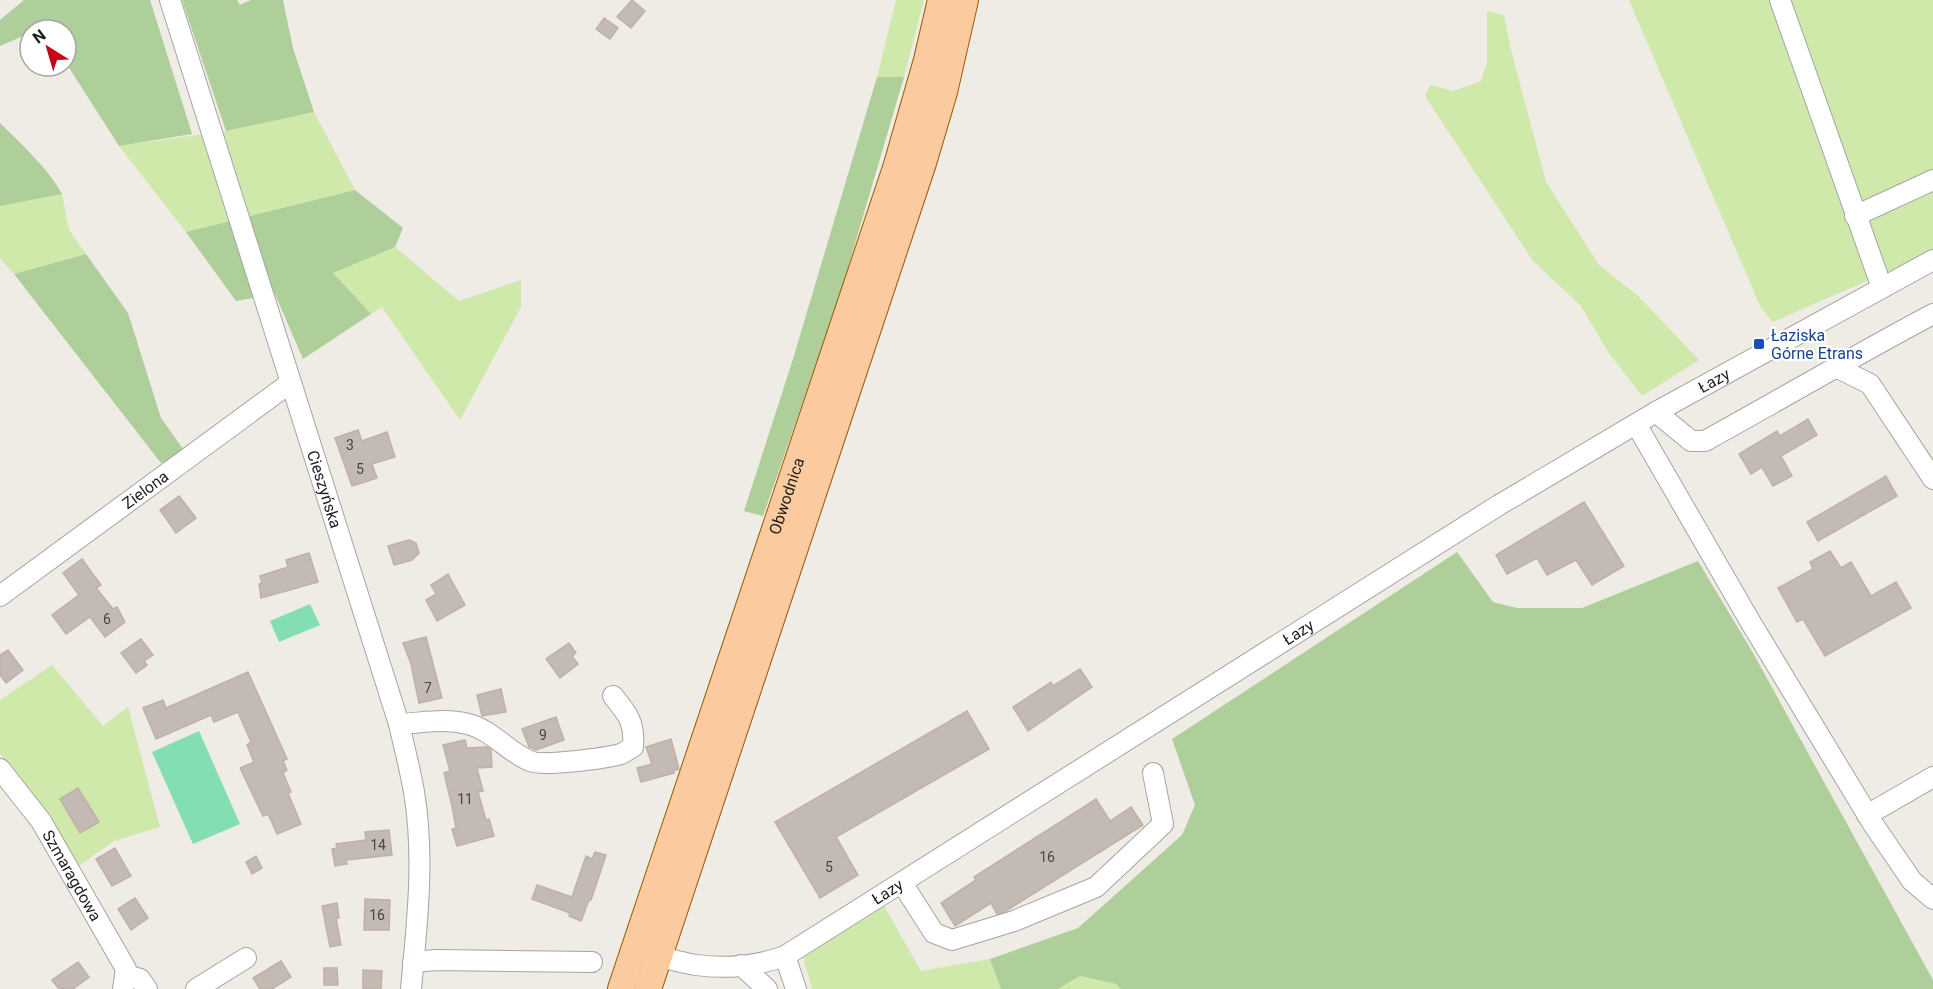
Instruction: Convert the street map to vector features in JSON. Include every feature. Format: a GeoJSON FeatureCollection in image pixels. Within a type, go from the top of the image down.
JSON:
{"type":"FeatureCollection","features":[{"type":"Feature","properties":{"kind":"main road","name":"Obwodnica"},"geometry":{"type":"LineString","coordinates":[[621,989],[896,168],[927,60],[941,0]]}},
{"type":"Feature","properties":{"kind":"main road","name":"Obwodnica"},"geometry":{"type":"LineString","coordinates":[[648,989],[920,173],[944,92],[965,0]]}},
{"type":"Feature","properties":{"kind":"street","name":"Cieszyńska"},"geometry":{"type":"LineString","coordinates":[[170,0],[399,724],[414,793],[419,856],[418,918],[411,989]]}},
{"type":"Feature","properties":{"kind":"street"},"geometry":{"type":"LineString","coordinates":[[1780,0],[1882,288]]}},
{"type":"Feature","properties":{"kind":"street"},"geometry":{"type":"LineString","coordinates":[[1855,216],[1933,180]]}},
{"type":"Feature","properties":{"kind":"street","name":"Łazy"},"geometry":{"type":"LineString","coordinates":[[658,957],[697,965],[741,966],[763,964],[785,956],[1498,505],[1656,412],[1933,260]]}},
{"type":"Feature","properties":{"kind":"street"},"geometry":{"type":"LineString","coordinates":[[1656,412],[1691,441],[1705,441],[1933,314]]}},
{"type":"Feature","properties":{"kind":"street"},"geometry":{"type":"LineString","coordinates":[[1838,368],[1870,384],[1933,479]]}},
{"type":"Feature","properties":{"kind":"street","name":"Zielona"},"geometry":{"type":"LineString","coordinates":[[0,596],[290,382]]}},
{"type":"Feature","properties":{"kind":"street"},"geometry":{"type":"LineString","coordinates":[[1636,424],[1751,623],[1868,815],[1912,881],[1933,899]]}},
{"type":"Feature","properties":{"kind":"street"},"geometry":{"type":"LineString","coordinates":[[399,724],[440,720],[469,724],[494,736],[518,755],[533,763],[586,759],[623,753],[633,747],[634,732],[628,713],[613,696]]}},
{"type":"Feature","properties":{"kind":"street","name":"Szmaragdowa"},"geometry":{"type":"LineString","coordinates":[[0,769],[41,821],[126,969],[124,982]]}},
{"type":"Feature","properties":{"kind":"street"},"geometry":{"type":"LineString","coordinates":[[902,883],[934,933],[952,940],[1014,921],[1096,887],[1163,824],[1153,772]]}},
{"type":"Feature","properties":{"kind":"street"},"geometry":{"type":"LineString","coordinates":[[1868,815],[1933,777]]}},
{"type":"Feature","properties":{"kind":"street"},"geometry":{"type":"LineString","coordinates":[[785,956],[796,989]]}},
{"type":"Feature","properties":{"kind":"street"},"geometry":{"type":"LineString","coordinates":[[196,989],[246,958]]}},
{"type":"Feature","properties":{"kind":"street"},"geometry":{"type":"LineString","coordinates":[[413,962],[436,960],[592,962]]}},
{"type":"Feature","properties":{"kind":"street"},"geometry":{"type":"LineString","coordinates":[[741,966],[767,989]]}},
{"type":"Feature","properties":{"kind":"street"},"geometry":{"type":"LineString","coordinates":[[124,982],[140,979],[147,989]]}},
{"type":"Feature","properties":{"kind":"green space"},"geometry":{"type":"Polygon","coordinates":[[[24,0],[150,0],[192,134],[119,146],[76,78],[78,78],[78,18],[18,18],[18,38],[0,46],[0,20],[24,0]]]}},
{"type":"Feature","properties":{"kind":"green space"},"geometry":{"type":"Polygon","coordinates":[[[182,0],[237,0],[240,5],[251,0],[283,0],[293,48],[314,112],[226,131],[182,0]]]}},
{"type":"Feature","properties":{"kind":"green space"},"geometry":{"type":"Polygon","coordinates":[[[896,0],[924,0],[904,77],[877,77],[896,0]]]}},
{"type":"Feature","properties":{"kind":"green space"},"geometry":{"type":"Polygon","coordinates":[[[1629,0],[1933,0],[1933,252],[1773,322],[1761,308],[1629,0]]]}},
{"type":"Feature","properties":{"kind":"green space"},"geometry":{"type":"Polygon","coordinates":[[[1487,11],[1504,15],[1546,182],[1599,265],[1637,295],[1699,360],[1642,396],[1608,352],[1581,306],[1533,261],[1425,96],[1430,85],[1454,91],[1481,81],[1487,62],[1487,11]]]}},
{"type":"Feature","properties":{"kind":"green space"},"geometry":{"type":"Polygon","coordinates":[[[877,77],[904,77],[839,298],[763,516],[744,511],[793,359],[877,77]]]}},
{"type":"Feature","properties":{"kind":"green space"},"geometry":{"type":"Polygon","coordinates":[[[314,112],[355,190],[186,232],[119,146],[226,131],[314,112]]]}},
{"type":"Feature","properties":{"kind":"green space"},"geometry":{"type":"Polygon","coordinates":[[[0,123],[42,165],[62,194],[0,206],[0,123]]]}},
{"type":"Feature","properties":{"kind":"green space"},"geometry":{"type":"Polygon","coordinates":[[[355,190],[403,228],[395,247],[333,273],[371,314],[303,359],[275,294],[236,301],[186,232],[355,190]]]}},
{"type":"Feature","properties":{"kind":"green space"},"geometry":{"type":"Polygon","coordinates":[[[62,194],[69,230],[86,254],[14,274],[0,258],[0,206],[62,194]]]}},
{"type":"Feature","properties":{"kind":"green space"},"geometry":{"type":"Polygon","coordinates":[[[395,247],[459,301],[521,280],[521,307],[460,420],[382,307],[371,314],[332,273],[395,247]]]}},
{"type":"Feature","properties":{"kind":"green space"},"geometry":{"type":"Polygon","coordinates":[[[86,254],[128,313],[161,418],[186,453],[161,463],[14,274],[86,254]]]}},
{"type":"Feature","properties":{"kind":"green space"},"geometry":{"type":"Polygon","coordinates":[[[1457,552],[1493,602],[1517,608],[1582,608],[1698,561],[1753,653],[1933,980],[1933,989],[1121,989],[1116,984],[1080,976],[1058,989],[1001,989],[990,959],[1078,928],[1182,835],[1195,805],[1172,739],[1457,552]]]}},
{"type":"Feature","properties":{"kind":"green space"},"geometry":{"type":"Polygon","coordinates":[[[310,604],[320,625],[279,642],[270,621],[310,604]]]}},
{"type":"Feature","properties":{"kind":"green space"},"geometry":{"type":"Polygon","coordinates":[[[52,665],[103,726],[128,707],[160,827],[114,841],[74,869],[47,817],[0,754],[0,700],[52,665]]]}},
{"type":"Feature","properties":{"kind":"green space"},"geometry":{"type":"Polygon","coordinates":[[[199,731],[240,824],[193,844],[152,752],[199,731]]]}},
{"type":"Feature","properties":{"kind":"green space"},"geometry":{"type":"Polygon","coordinates":[[[883,904],[921,971],[990,959],[1001,989],[812,989],[803,957],[883,904]]]}},
{"type":"Feature","properties":{"kind":"green space"},"geometry":{"type":"Polygon","coordinates":[[[1080,976],[1116,984],[1121,989],[1058,989],[1080,976]]]}},
{"type":"Feature","properties":{"kind":"building"},"geometry":{"type":"Polygon","coordinates":[[[632,0],[645,11],[631,28],[617,17],[632,0]]]}},
{"type":"Feature","properties":{"kind":"building"},"geometry":{"type":"Polygon","coordinates":[[[604,18],[618,28],[610,39],[596,29],[604,18]]]}},
{"type":"Feature","properties":{"kind":"building"},"geometry":{"type":"Polygon","coordinates":[[[1808,419],[1817,435],[1781,456],[1792,476],[1773,486],[1762,467],[1751,474],[1739,454],[1777,431],[1780,436],[1808,419]]]}},
{"type":"Feature","properties":{"kind":"building"},"geometry":{"type":"Polygon","coordinates":[[[358,430],[362,441],[387,432],[395,457],[372,464],[377,478],[352,486],[335,438],[358,430]]]}},
{"type":"Feature","properties":{"kind":"building"},"geometry":{"type":"Polygon","coordinates":[[[1886,476],[1897,496],[1818,541],[1807,522],[1886,476]]]}},
{"type":"Feature","properties":{"kind":"building"},"geometry":{"type":"Polygon","coordinates":[[[179,496],[196,518],[176,533],[160,510],[179,496]]]}},
{"type":"Feature","properties":{"kind":"building"},"geometry":{"type":"Polygon","coordinates":[[[1584,502],[1624,566],[1592,585],[1576,560],[1547,575],[1537,558],[1507,574],[1496,555],[1584,502]]]}},
{"type":"Feature","properties":{"kind":"building"},"geometry":{"type":"Polygon","coordinates":[[[409,540],[416,543],[419,553],[412,560],[394,565],[388,546],[409,540]]]}},
{"type":"Feature","properties":{"kind":"building"},"geometry":{"type":"Polygon","coordinates":[[[1830,551],[1841,568],[1851,562],[1871,596],[1896,582],[1911,608],[1825,656],[1803,619],[1797,622],[1778,588],[1813,569],[1810,562],[1830,551]]]}},
{"type":"Feature","properties":{"kind":"building"},"geometry":{"type":"Polygon","coordinates":[[[309,553],[318,582],[261,598],[260,576],[288,567],[286,560],[309,553]]]}},
{"type":"Feature","properties":{"kind":"building"},"geometry":{"type":"Polygon","coordinates":[[[82,559],[101,585],[96,588],[113,609],[117,607],[125,622],[105,637],[90,617],[66,634],[52,615],[79,595],[63,573],[82,559]]]}},
{"type":"Feature","properties":{"kind":"building"},"geometry":{"type":"Polygon","coordinates":[[[448,574],[465,605],[437,621],[426,600],[436,594],[431,585],[448,574]]]}},
{"type":"Feature","properties":{"kind":"building"},"geometry":{"type":"Polygon","coordinates":[[[426,637],[442,698],[419,703],[411,664],[403,643],[426,637]]]}},
{"type":"Feature","properties":{"kind":"building"},"geometry":{"type":"Polygon","coordinates":[[[141,639],[153,655],[144,661],[147,665],[136,673],[121,653],[141,639]]]}},
{"type":"Feature","properties":{"kind":"building"},"geometry":{"type":"Polygon","coordinates":[[[569,643],[576,653],[572,656],[578,664],[560,678],[546,659],[569,643]]]}},
{"type":"Feature","properties":{"kind":"building"},"geometry":{"type":"Polygon","coordinates":[[[8,650],[23,670],[6,683],[0,675],[0,655],[8,650]]]}},
{"type":"Feature","properties":{"kind":"building"},"geometry":{"type":"Polygon","coordinates":[[[1080,669],[1092,687],[1028,731],[1013,707],[1051,682],[1053,686],[1080,669]]]}},
{"type":"Feature","properties":{"kind":"building"},"geometry":{"type":"Polygon","coordinates":[[[248,672],[287,759],[283,761],[287,770],[283,773],[291,792],[288,793],[301,824],[277,834],[268,814],[263,816],[240,768],[254,762],[247,745],[251,742],[238,712],[214,722],[211,715],[156,739],[143,708],[163,700],[166,708],[248,672]]]}},
{"type":"Feature","properties":{"kind":"building"},"geometry":{"type":"Polygon","coordinates":[[[501,689],[506,712],[482,716],[477,695],[501,689]]]}},
{"type":"Feature","properties":{"kind":"building"},"geometry":{"type":"Polygon","coordinates":[[[967,711],[989,749],[836,837],[858,875],[820,898],[775,822],[967,711]]]}},
{"type":"Feature","properties":{"kind":"building"},"geometry":{"type":"Polygon","coordinates":[[[556,717],[564,740],[536,750],[529,747],[522,729],[556,717]]]}},
{"type":"Feature","properties":{"kind":"building"},"geometry":{"type":"Polygon","coordinates":[[[671,739],[679,769],[673,771],[674,773],[641,782],[637,768],[652,764],[646,747],[671,739]]]}},
{"type":"Feature","properties":{"kind":"building"},"geometry":{"type":"Polygon","coordinates":[[[465,740],[467,748],[487,747],[491,750],[492,767],[477,768],[483,791],[478,792],[486,820],[489,819],[494,836],[457,846],[452,829],[456,828],[444,773],[450,771],[443,745],[465,740]]]}},
{"type":"Feature","properties":{"kind":"building"},"geometry":{"type":"Polygon","coordinates":[[[78,788],[99,822],[80,833],[60,799],[78,788]]]}},
{"type":"Feature","properties":{"kind":"building"},"geometry":{"type":"Polygon","coordinates":[[[1096,799],[1110,821],[1131,807],[1143,825],[1006,911],[997,914],[991,903],[955,926],[941,903],[976,880],[974,877],[1096,799]]]}},
{"type":"Feature","properties":{"kind":"building"},"geometry":{"type":"Polygon","coordinates":[[[389,830],[392,855],[346,860],[347,864],[335,866],[332,849],[337,848],[336,844],[366,840],[365,832],[389,830]]]}},
{"type":"Feature","properties":{"kind":"building"},"geometry":{"type":"Polygon","coordinates":[[[115,848],[131,876],[112,886],[96,859],[115,848]]]}},
{"type":"Feature","properties":{"kind":"building"},"geometry":{"type":"Polygon","coordinates":[[[595,852],[606,855],[591,900],[589,900],[581,921],[569,916],[570,913],[532,899],[537,885],[572,897],[586,856],[592,859],[595,852]]]}},
{"type":"Feature","properties":{"kind":"building"},"geometry":{"type":"Polygon","coordinates":[[[256,856],[262,868],[252,874],[246,862],[256,856]]]}},
{"type":"Feature","properties":{"kind":"building"},"geometry":{"type":"Polygon","coordinates":[[[135,898],[148,918],[131,930],[118,909],[135,898]]]}},
{"type":"Feature","properties":{"kind":"building"},"geometry":{"type":"Polygon","coordinates":[[[365,899],[390,900],[389,930],[364,930],[365,899]]]}},
{"type":"Feature","properties":{"kind":"building"},"geometry":{"type":"Polygon","coordinates":[[[337,903],[339,918],[336,918],[341,945],[330,947],[322,906],[337,903]]]}},
{"type":"Feature","properties":{"kind":"building"},"geometry":{"type":"Polygon","coordinates":[[[281,961],[291,977],[272,989],[260,989],[253,978],[281,961]]]}},
{"type":"Feature","properties":{"kind":"building"},"geometry":{"type":"Polygon","coordinates":[[[78,962],[89,977],[73,989],[59,989],[52,980],[78,962]]]}},
{"type":"Feature","properties":{"kind":"building"},"geometry":{"type":"Polygon","coordinates":[[[324,968],[337,968],[338,985],[324,985],[324,968]]]}},
{"type":"Feature","properties":{"kind":"building"},"geometry":{"type":"Polygon","coordinates":[[[363,970],[382,971],[381,989],[363,989],[363,970]]]}},
{"type":"Feature","properties":{"kind":"place","name":"Łaziska Górne Etrans"},"geometry":{"type":"Point","coordinates":[1759,344]}}]}
